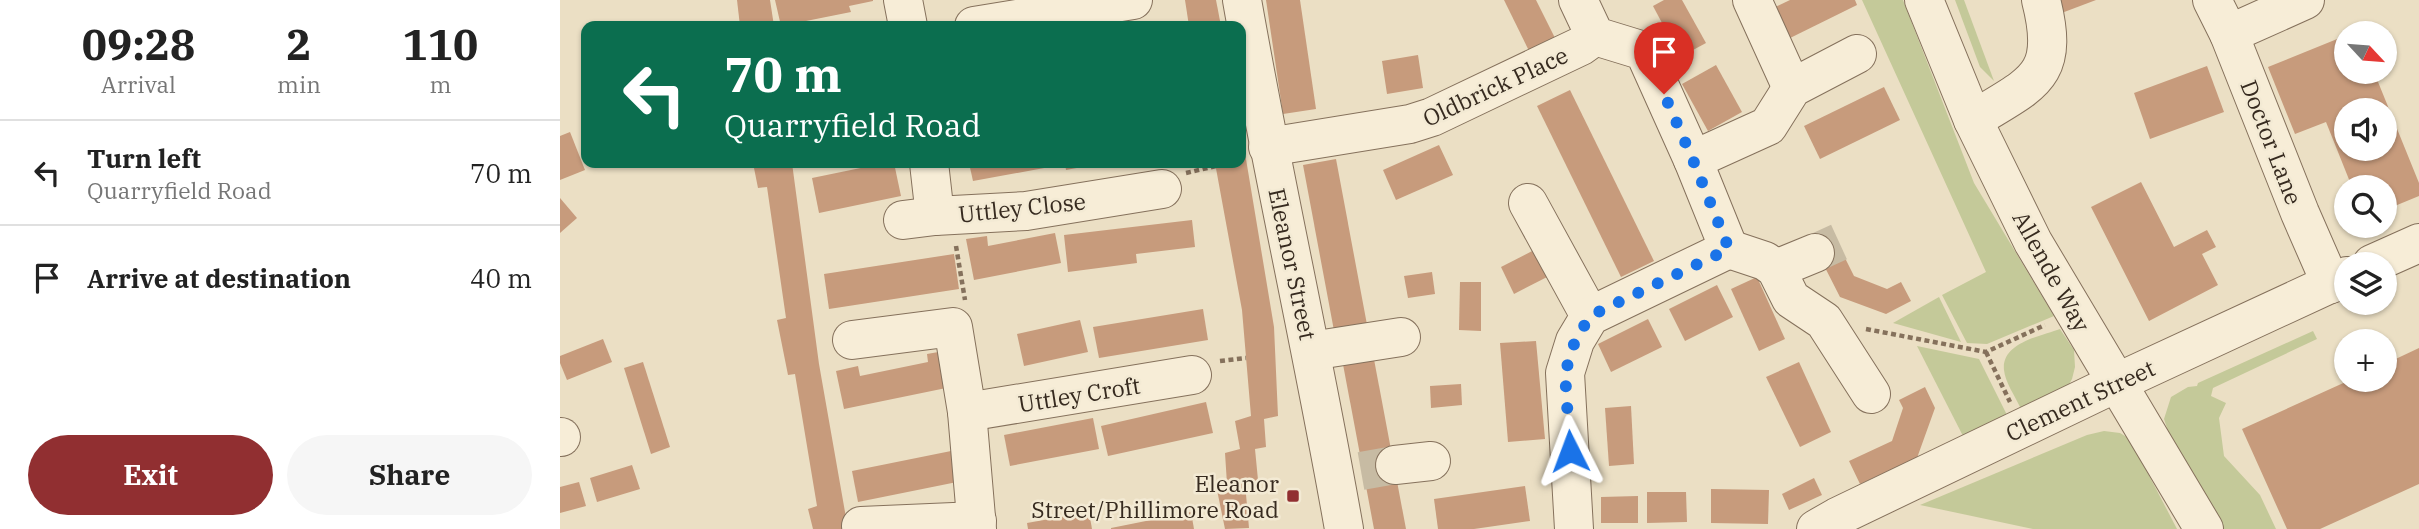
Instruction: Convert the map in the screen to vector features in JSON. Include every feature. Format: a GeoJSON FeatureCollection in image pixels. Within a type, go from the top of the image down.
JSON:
{"type":"FeatureCollection","features":[{"type":"Feature","properties":{"kind":"street"},"geometry":{"type":"LineString","coordinates":[[903,0],[907,21]]}},
{"type":"Feature","properties":{"kind":"street"},"geometry":{"type":"LineString","coordinates":[[1005,21],[1133,0]]}},
{"type":"Feature","properties":{"kind":"street","name":"Eleanor Street"},"geometry":{"type":"LineString","coordinates":[[1242,0],[1246,21]]}},
{"type":"Feature","properties":{"kind":"street"},"geometry":{"type":"LineString","coordinates":[[1578,0],[1595,36],[1644,51],[1729,249]]}},
{"type":"Feature","properties":{"kind":"street"},"geometry":{"type":"LineString","coordinates":[[1752,0],[1792,88]]}},
{"type":"Feature","properties":{"kind":"street","name":"Allende Way"},"geometry":{"type":"LineString","coordinates":[[1924,0],[1973,120],[2033,242],[2204,529]]}},
{"type":"Feature","properties":{"kind":"street"},"geometry":{"type":"LineString","coordinates":[[1973,120],[2027,87],[2042,70],[2049,46],[2041,0]]}},
{"type":"Feature","properties":{"kind":"street","name":"Doctor Lane"},"geometry":{"type":"LineString","coordinates":[[2212,0],[2229,34],[2300,213],[2334,271]]}},
{"type":"Feature","properties":{"kind":"street"},"geometry":{"type":"LineString","coordinates":[[2229,34],[2305,0]]}},
{"type":"Feature","properties":{"kind":"street","name":"Eleanor Street"},"geometry":{"type":"LineString","coordinates":[[1246,23],[1268,147],[1311,351],[1380,468],[1344,529]]}},
{"type":"Feature","properties":{"kind":"street","name":"Oldbrick Place"},"geometry":{"type":"LineString","coordinates":[[1268,147],[1410,124],[1432,117],[1558,57],[1595,36]]}},
{"type":"Feature","properties":{"kind":"street"},"geometry":{"type":"LineString","coordinates":[[1693,160],[1768,126],[1792,88],[1857,54]]}},
{"type":"Feature","properties":{"kind":"street","name":"Uttley Close"},"geometry":{"type":"LineString","coordinates":[[929,168],[930,217],[1026,211],[1162,189]]}},
{"type":"Feature","properties":{"kind":"street"},"geometry":{"type":"LineString","coordinates":[[1528,203],[1590,316]]}},
{"type":"Feature","properties":{"kind":"street"},"geometry":{"type":"LineString","coordinates":[[2397,253],[2419,243]]}},
{"type":"Feature","properties":{"kind":"street"},"geometry":{"type":"LineString","coordinates":[[1574,529],[1565,373],[1575,341],[1590,316],[1729,249],[1765,261],[1776,269],[1791,299],[1824,321],[1871,394]]}},
{"type":"Feature","properties":{"kind":"street"},"geometry":{"type":"LineString","coordinates":[[1776,269],[1815,253]]}},
{"type":"Feature","properties":{"kind":"street","name":"Clement Street"},"geometry":{"type":"LineString","coordinates":[[1816,529],[2116,383],[2334,282]]}},
{"type":"Feature","properties":{"kind":"street"},"geometry":{"type":"LineString","coordinates":[[852,341],[953,327],[967,412],[977,525],[861,526]]}},
{"type":"Feature","properties":{"kind":"street"},"geometry":{"type":"LineString","coordinates":[[1311,351],[1401,337]]}},
{"type":"Feature","properties":{"kind":"street","name":"Uttley Croft"},"geometry":{"type":"LineString","coordinates":[[967,412],[1192,375]]}},
{"type":"Feature","properties":{"kind":"path"},"geometry":{"type":"LineString","coordinates":[[930,217],[970,326],[953,327]]}},
{"type":"Feature","properties":{"kind":"path"},"geometry":{"type":"LineString","coordinates":[[1824,321],[1986,352],[2074,312]]}},
{"type":"Feature","properties":{"kind":"path"},"geometry":{"type":"LineString","coordinates":[[1986,352],[2022,428]]}},
{"type":"Feature","properties":{"kind":"green space"},"geometry":{"type":"Polygon","coordinates":[[[1862,0],[1903,0],[1974,183],[2054,316],[1987,344],[1967,343],[1942,295],[1986,272],[1862,0]]]}},
{"type":"Feature","properties":{"kind":"green space"},"geometry":{"type":"Polygon","coordinates":[[[1955,0],[1964,0],[1994,81],[1980,67],[1955,0]]]}},
{"type":"Feature","properties":{"kind":"green space"},"geometry":{"type":"Polygon","coordinates":[[[1939,297],[1961,342],[1893,323],[1939,297]]]}},
{"type":"Feature","properties":{"kind":"green space"},"geometry":{"type":"Polygon","coordinates":[[[2060,329],[2074,350],[2075,367],[2072,379],[2067,388],[2028,407],[2020,407],[2004,370],[2009,353],[2024,342],[2060,329]]]}},
{"type":"Feature","properties":{"kind":"green space"},"geometry":{"type":"Polygon","coordinates":[[[2313,331],[2317,339],[2213,388],[2211,396],[2226,403],[2219,418],[2224,456],[2260,495],[2276,529],[2219,529],[2170,437],[2164,419],[2171,397],[2313,331]]]}},
{"type":"Feature","properties":{"kind":"green space"},"geometry":{"type":"Polygon","coordinates":[[[1917,346],[1979,359],[2007,415],[1963,436],[1917,346]]]}},
{"type":"Feature","properties":{"kind":"green space"},"geometry":{"type":"Polygon","coordinates":[[[2104,431],[2120,433],[2130,439],[2177,529],[2033,529],[1920,505],[2087,435],[2104,431]]]}},
{"type":"Feature","properties":{"kind":"building"},"geometry":{"type":"Polygon","coordinates":[[[737,0],[770,0],[773,21],[739,21],[737,0]]]}},
{"type":"Feature","properties":{"kind":"building"},"geometry":{"type":"Polygon","coordinates":[[[775,0],[873,0],[849,6],[851,12],[806,21],[780,21],[775,0]]]}},
{"type":"Feature","properties":{"kind":"building"},"geometry":{"type":"Polygon","coordinates":[[[1185,0],[1216,0],[1220,21],[1188,21],[1185,0]]]}},
{"type":"Feature","properties":{"kind":"building"},"geometry":{"type":"Polygon","coordinates":[[[1266,0],[1300,0],[1316,109],[1283,114],[1266,0]]]}},
{"type":"Feature","properties":{"kind":"building"},"geometry":{"type":"Polygon","coordinates":[[[1504,0],[1536,0],[1557,42],[1531,55],[1504,0]]]}},
{"type":"Feature","properties":{"kind":"building"},"geometry":{"type":"Polygon","coordinates":[[[1664,0],[1682,0],[1706,43],[1680,57],[1653,6],[1664,0]]]}},
{"type":"Feature","properties":{"kind":"building"},"geometry":{"type":"Polygon","coordinates":[[[1790,0],[1855,0],[1857,5],[1782,42],[1767,11],[1790,0]]]}},
{"type":"Feature","properties":{"kind":"building"},"geometry":{"type":"Polygon","coordinates":[[[2045,0],[2096,0],[2051,17],[2045,0]]]}},
{"type":"Feature","properties":{"kind":"building"},"geometry":{"type":"Polygon","coordinates":[[[2334,40],[2334,84],[2379,84],[2385,98],[2334,98],[2334,142],[2326,122],[2295,134],[2268,67],[2334,40]]]}},
{"type":"Feature","properties":{"kind":"building"},"geometry":{"type":"Polygon","coordinates":[[[1418,55],[1423,88],[1387,94],[1382,61],[1418,55]]]}},
{"type":"Feature","properties":{"kind":"building"},"geometry":{"type":"Polygon","coordinates":[[[1716,65],[1742,112],[1708,131],[1682,84],[1716,65]]]}},
{"type":"Feature","properties":{"kind":"building"},"geometry":{"type":"Polygon","coordinates":[[[2207,66],[2224,112],[2150,139],[2134,93],[2207,66]]]}},
{"type":"Feature","properties":{"kind":"building"},"geometry":{"type":"Polygon","coordinates":[[[1884,87],[1900,120],[1820,159],[1804,126],[1884,87]]]}},
{"type":"Feature","properties":{"kind":"building"},"geometry":{"type":"Polygon","coordinates":[[[1570,90],[1654,261],[1621,277],[1537,106],[1570,90]]]}},
{"type":"Feature","properties":{"kind":"building"},"geometry":{"type":"Polygon","coordinates":[[[2397,129],[2419,183],[2419,196],[2397,205],[2397,175],[2347,175],[2342,161],[2397,161],[2397,129]]]}},
{"type":"Feature","properties":{"kind":"building"},"geometry":{"type":"Polygon","coordinates":[[[570,132],[581,160],[581,168],[585,170],[560,180],[560,136],[570,132]]]}},
{"type":"Feature","properties":{"kind":"building"},"geometry":{"type":"Polygon","coordinates":[[[1439,145],[1453,175],[1396,200],[1383,170],[1439,145]]]}},
{"type":"Feature","properties":{"kind":"building"},"geometry":{"type":"Polygon","coordinates":[[[1246,159],[1274,327],[1278,416],[1264,419],[1266,447],[1255,449],[1258,480],[1245,483],[1249,528],[1225,529],[1216,485],[1227,484],[1225,453],[1240,449],[1235,421],[1251,416],[1242,310],[1216,168],[1246,168],[1246,159]]]}},
{"type":"Feature","properties":{"kind":"building"},"geometry":{"type":"Polygon","coordinates":[[[1336,159],[1368,330],[1335,336],[1303,165],[1336,159]]]}},
{"type":"Feature","properties":{"kind":"building"},"geometry":{"type":"Polygon","coordinates":[[[754,168],[793,168],[819,364],[848,529],[813,529],[808,509],[817,506],[795,374],[788,375],[777,320],[786,318],[767,187],[758,188],[754,168]]]}},
{"type":"Feature","properties":{"kind":"building"},"geometry":{"type":"Polygon","coordinates":[[[861,168],[895,168],[901,196],[819,213],[812,178],[861,168]]]}},
{"type":"Feature","properties":{"kind":"building"},"geometry":{"type":"Polygon","coordinates":[[[970,168],[1044,168],[973,181],[970,168]]]}},
{"type":"Feature","properties":{"kind":"building"},"geometry":{"type":"Polygon","coordinates":[[[2141,182],[2174,247],[2207,230],[2216,247],[2202,254],[2218,285],[2149,321],[2091,207],[2141,182]]]}},
{"type":"Feature","properties":{"kind":"building"},"geometry":{"type":"Polygon","coordinates":[[[560,198],[577,218],[560,233],[560,198]]]}},
{"type":"Feature","properties":{"kind":"building"},"geometry":{"type":"Polygon","coordinates":[[[1192,220],[1195,247],[1136,254],[1137,263],[1068,272],[1064,235],[1192,220]]]}},
{"type":"Feature","properties":{"kind":"building"},"geometry":{"type":"Polygon","coordinates":[[[1830,228],[1854,276],[1887,289],[1901,282],[1911,301],[1886,314],[1840,297],[1810,238],[1830,228]]]}},
{"type":"Feature","properties":{"kind":"building"},"geometry":{"type":"Polygon","coordinates":[[[1055,233],[1061,263],[974,280],[966,239],[987,236],[988,246],[1055,233]]]}},
{"type":"Feature","properties":{"kind":"building"},"geometry":{"type":"Polygon","coordinates":[[[1538,248],[1551,275],[1514,294],[1501,267],[1538,248]]]}},
{"type":"Feature","properties":{"kind":"building"},"geometry":{"type":"Polygon","coordinates":[[[954,254],[959,289],[829,309],[824,274],[954,254]]]}},
{"type":"Feature","properties":{"kind":"building"},"geometry":{"type":"Polygon","coordinates":[[[1432,272],[1435,294],[1408,298],[1404,276],[1432,272]]]}},
{"type":"Feature","properties":{"kind":"building"},"geometry":{"type":"Polygon","coordinates":[[[1757,277],[1785,339],[1759,351],[1731,289],[1757,277]]]}},
{"type":"Feature","properties":{"kind":"building"},"geometry":{"type":"Polygon","coordinates":[[[1460,282],[1481,282],[1481,331],[1459,330],[1460,282]]]}},
{"type":"Feature","properties":{"kind":"building"},"geometry":{"type":"Polygon","coordinates":[[[1717,285],[1733,317],[1685,341],[1669,309],[1717,285]]]}},
{"type":"Feature","properties":{"kind":"building"},"geometry":{"type":"Polygon","coordinates":[[[1203,309],[1208,340],[1099,358],[1093,327],[1203,309]]]}},
{"type":"Feature","properties":{"kind":"building"},"geometry":{"type":"Polygon","coordinates":[[[1648,319],[1662,347],[1611,372],[1598,344],[1648,319]]]}},
{"type":"Feature","properties":{"kind":"building"},"geometry":{"type":"Polygon","coordinates":[[[1080,320],[1088,352],[1024,366],[1017,334],[1080,320]]]}},
{"type":"Feature","properties":{"kind":"building"},"geometry":{"type":"Polygon","coordinates":[[[603,339],[612,362],[567,380],[560,356],[603,339]]]}},
{"type":"Feature","properties":{"kind":"building"},"geometry":{"type":"Polygon","coordinates":[[[1536,341],[1545,439],[1508,442],[1500,343],[1536,341]]]}},
{"type":"Feature","properties":{"kind":"building"},"geometry":{"type":"Polygon","coordinates":[[[2419,348],[2419,484],[2320,529],[2287,529],[2242,429],[2334,387],[2334,392],[2397,392],[2397,358],[2419,348]]]}},
{"type":"Feature","properties":{"kind":"building"},"geometry":{"type":"Polygon","coordinates":[[[944,351],[951,387],[844,409],[836,371],[858,366],[860,376],[928,362],[927,354],[944,351]]]}},
{"type":"Feature","properties":{"kind":"building"},"geometry":{"type":"Polygon","coordinates":[[[1373,354],[1406,529],[1374,529],[1342,359],[1373,354]]]}},
{"type":"Feature","properties":{"kind":"building"},"geometry":{"type":"Polygon","coordinates":[[[643,362],[670,447],[651,454],[624,368],[643,362]]]}},
{"type":"Feature","properties":{"kind":"building"},"geometry":{"type":"Polygon","coordinates":[[[1799,362],[1831,432],[1800,447],[1766,377],[1799,362]]]}},
{"type":"Feature","properties":{"kind":"building"},"geometry":{"type":"Polygon","coordinates":[[[1461,384],[1462,405],[1431,408],[1430,386],[1461,384]]]}},
{"type":"Feature","properties":{"kind":"building"},"geometry":{"type":"Polygon","coordinates":[[[1925,387],[1935,408],[1917,458],[1860,484],[1849,461],[1892,441],[1903,408],[1899,400],[1925,387]]]}},
{"type":"Feature","properties":{"kind":"building"},"geometry":{"type":"Polygon","coordinates":[[[1206,402],[1213,433],[1108,456],[1101,426],[1206,402]]]}},
{"type":"Feature","properties":{"kind":"building"},"geometry":{"type":"Polygon","coordinates":[[[1631,406],[1634,464],[1609,466],[1605,408],[1631,406]]]}},
{"type":"Feature","properties":{"kind":"building"},"geometry":{"type":"Polygon","coordinates":[[[1093,418],[1099,449],[1010,466],[1004,435],[1093,418]]]}},
{"type":"Feature","properties":{"kind":"building"},"geometry":{"type":"Polygon","coordinates":[[[956,450],[962,481],[858,502],[852,471],[956,450]]]}},
{"type":"Feature","properties":{"kind":"building"},"geometry":{"type":"Polygon","coordinates":[[[632,465],[640,489],[597,502],[590,478],[632,465]]]}},
{"type":"Feature","properties":{"kind":"building"},"geometry":{"type":"Polygon","coordinates":[[[1814,478],[1822,495],[1789,510],[1782,494],[1814,478]]]}},
{"type":"Feature","properties":{"kind":"building"},"geometry":{"type":"Polygon","coordinates":[[[579,482],[586,506],[560,513],[560,487],[579,482]]]}},
{"type":"Feature","properties":{"kind":"building"},"geometry":{"type":"Polygon","coordinates":[[[1525,486],[1530,521],[1474,529],[1438,529],[1434,499],[1525,486]]]}},
{"type":"Feature","properties":{"kind":"building"},"geometry":{"type":"Polygon","coordinates":[[[1711,489],[1769,490],[1768,524],[1711,523],[1711,489]]]}},
{"type":"Feature","properties":{"kind":"building"},"geometry":{"type":"Polygon","coordinates":[[[1647,492],[1686,492],[1687,522],[1647,523],[1647,492]]]}},
{"type":"Feature","properties":{"kind":"building"},"geometry":{"type":"Polygon","coordinates":[[[1638,496],[1638,523],[1601,523],[1601,497],[1638,496]]]}},
{"type":"Feature","properties":{"kind":"building"},"geometry":{"type":"Polygon","coordinates":[[[1089,512],[1092,529],[1028,529],[1027,523],[1089,512]]]}},
{"type":"Feature","properties":{"kind":"building"},"geometry":{"type":"Polygon","coordinates":[[[1191,512],[1194,529],[1111,529],[1111,528],[1191,512]]]}},
{"type":"Feature","properties":{"kind":"tunnel"},"geometry":{"type":"LineString","coordinates":[[1815,253],[1839,242]]}},
{"type":"Feature","properties":{"kind":"tunnel"},"geometry":{"type":"LineString","coordinates":[[1361,471],[1395,465]]}},
{"type":"Feature","properties":{"kind":"place","name":"Eleanor Street/Phillimore Road"},"geometry":{"type":"Point","coordinates":[1293,496]}},
{"type":"Feature","properties":{"kind":"route"},"geometry":{"type":"LineString","coordinates":[[1570,451],[1565,373],[1575,341],[1590,316],[1729,249],[1664,94]]}}]}
